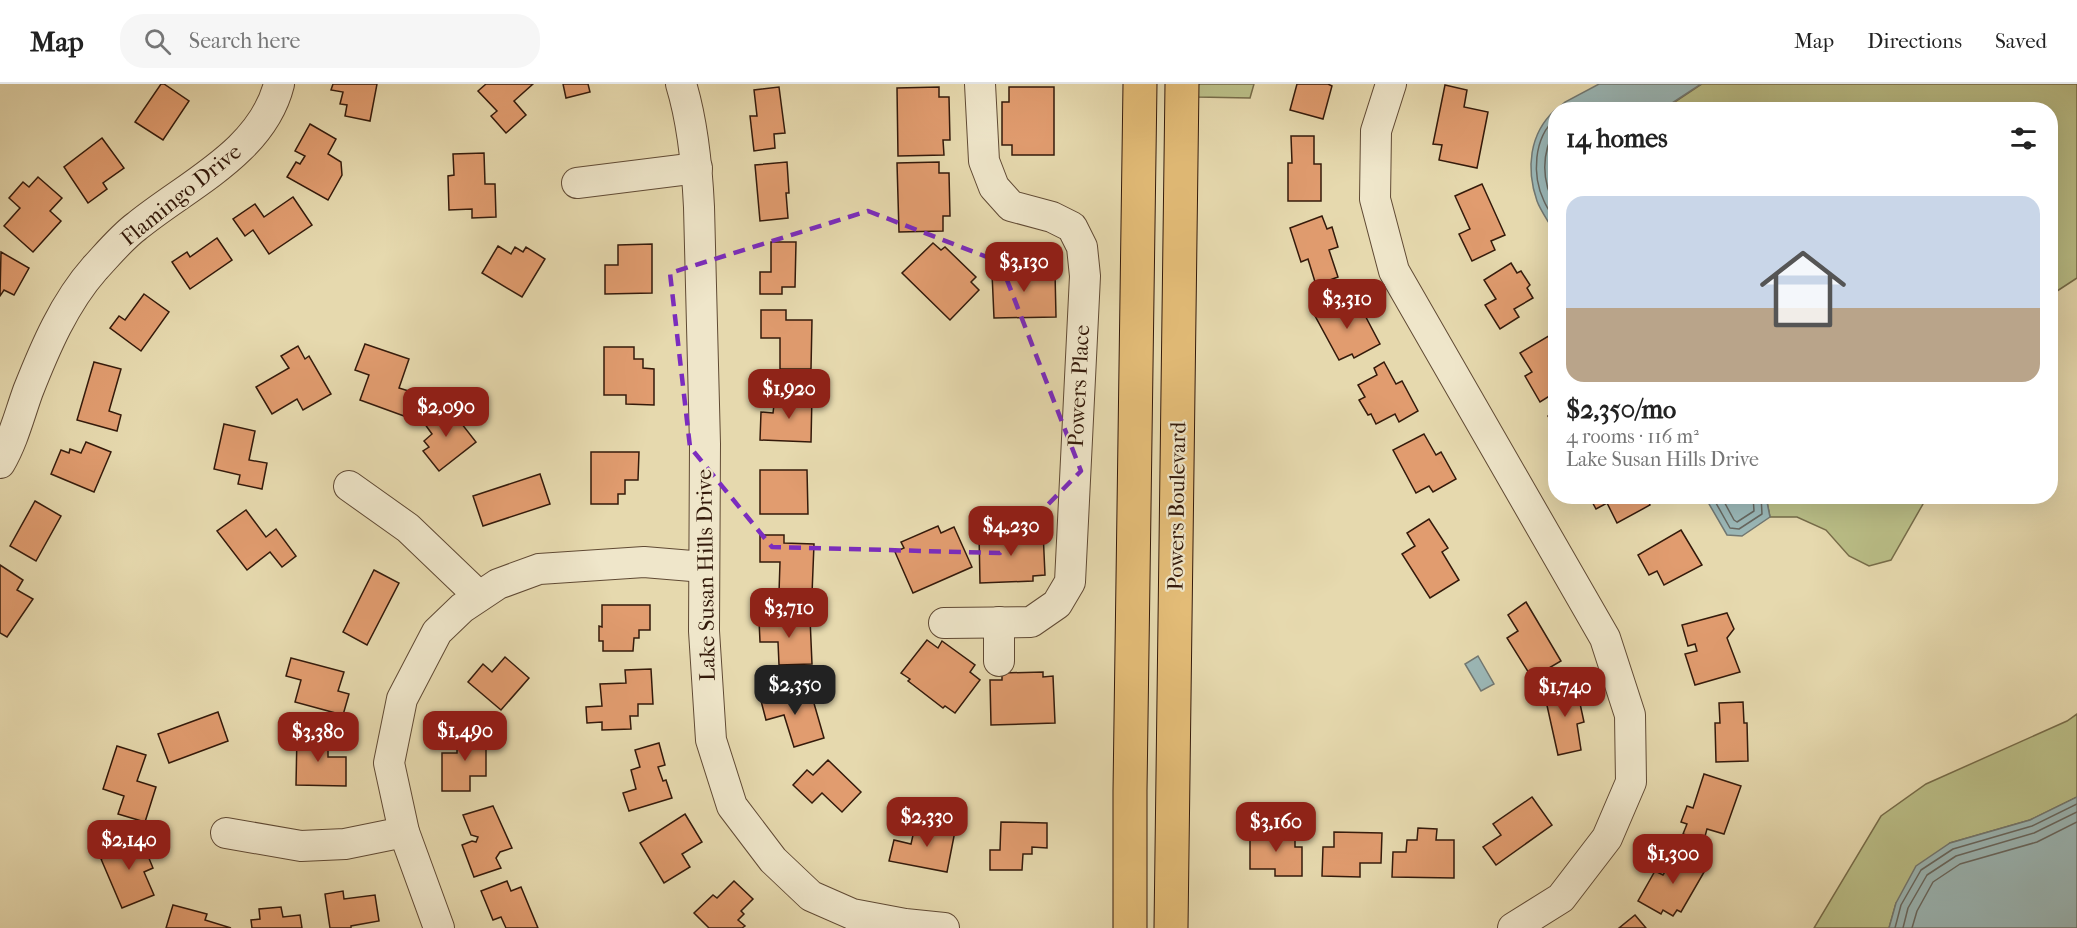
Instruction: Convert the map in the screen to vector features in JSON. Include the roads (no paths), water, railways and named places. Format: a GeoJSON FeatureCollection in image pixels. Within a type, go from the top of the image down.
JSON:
{"type":"FeatureCollection","features":[{"type":"Feature","properties":{"kind":"main road","name":"Powers Boulevard"},"geometry":{"type":"LineString","coordinates":[[1130,928],[1140,84]]}},
{"type":"Feature","properties":{"kind":"main road","name":"Powers Boulevard"},"geometry":{"type":"LineString","coordinates":[[1171,928],[1182,84]]}},
{"type":"Feature","properties":{"kind":"street","name":"Flamingo Drive"},"geometry":{"type":"LineString","coordinates":[[0,463],[8,450],[28,391],[63,311],[94,269],[135,227],[214,170],[250,138],[275,99],[279,84]]}},
{"type":"Feature","properties":{"kind":"street","name":"Lake Susan Hills Drive"},"geometry":{"type":"LineString","coordinates":[[681,84],[686,100],[697,168],[705,444],[704,631],[711,740],[732,806],[773,860],[811,896],[852,914],[905,924],[944,928]]}},
{"type":"Feature","properties":{"kind":"street","name":"Powers Place"},"geometry":{"type":"LineString","coordinates":[[944,623],[1030,622],[1057,604],[1070,582],[1085,276],[1082,247],[1072,227],[1052,217],[1011,206],[994,187],[984,160],[980,84]]}},
{"type":"Feature","properties":{"kind":"street"},"geometry":{"type":"LineString","coordinates":[[1391,84],[1376,131],[1375,199],[1394,271],[1605,638],[1630,715],[1631,782],[1607,838],[1561,898],[1513,928]]}},
{"type":"Feature","properties":{"kind":"street"},"geometry":{"type":"LineString","coordinates":[[577,183],[697,168]]}},
{"type":"Feature","properties":{"kind":"street"},"geometry":{"type":"LineString","coordinates":[[349,486],[408,528],[479,596]]}},
{"type":"Feature","properties":{"kind":"street"},"geometry":{"type":"LineString","coordinates":[[439,928],[404,832],[389,763],[402,699],[437,632],[462,608],[498,584],[539,569],[645,562],[704,567]]}},
{"type":"Feature","properties":{"kind":"street"},"geometry":{"type":"LineString","coordinates":[[999,622],[999,661]]}},
{"type":"Feature","properties":{"kind":"street"},"geometry":{"type":"LineString","coordinates":[[226,833],[301,846],[345,844],[404,832]]}},
{"type":"Feature","properties":{"kind":"water"},"geometry":{"type":"Polygon","coordinates":[[[1599,84],[1701,84],[1674,102],[1565,102],[1599,84]]]}},
{"type":"Feature","properties":{"kind":"water"},"geometry":{"type":"Polygon","coordinates":[[[1548,117],[1548,222],[1537,201],[1531,164],[1535,141],[1548,117]]]}},
{"type":"Feature","properties":{"kind":"water"},"geometry":{"type":"Polygon","coordinates":[[[1709,504],[1767,504],[1770,517],[1742,536],[1727,535],[1709,504]]]}},
{"type":"Feature","properties":{"kind":"water"},"geometry":{"type":"Polygon","coordinates":[[[1478,656],[1494,684],[1481,691],[1465,664],[1478,656]]]}},
{"type":"Feature","properties":{"kind":"water"},"geometry":{"type":"Polygon","coordinates":[[[2077,797],[2077,928],[1889,928],[1896,903],[1916,866],[1950,843],[2030,820],[2077,797]]]}}]}
